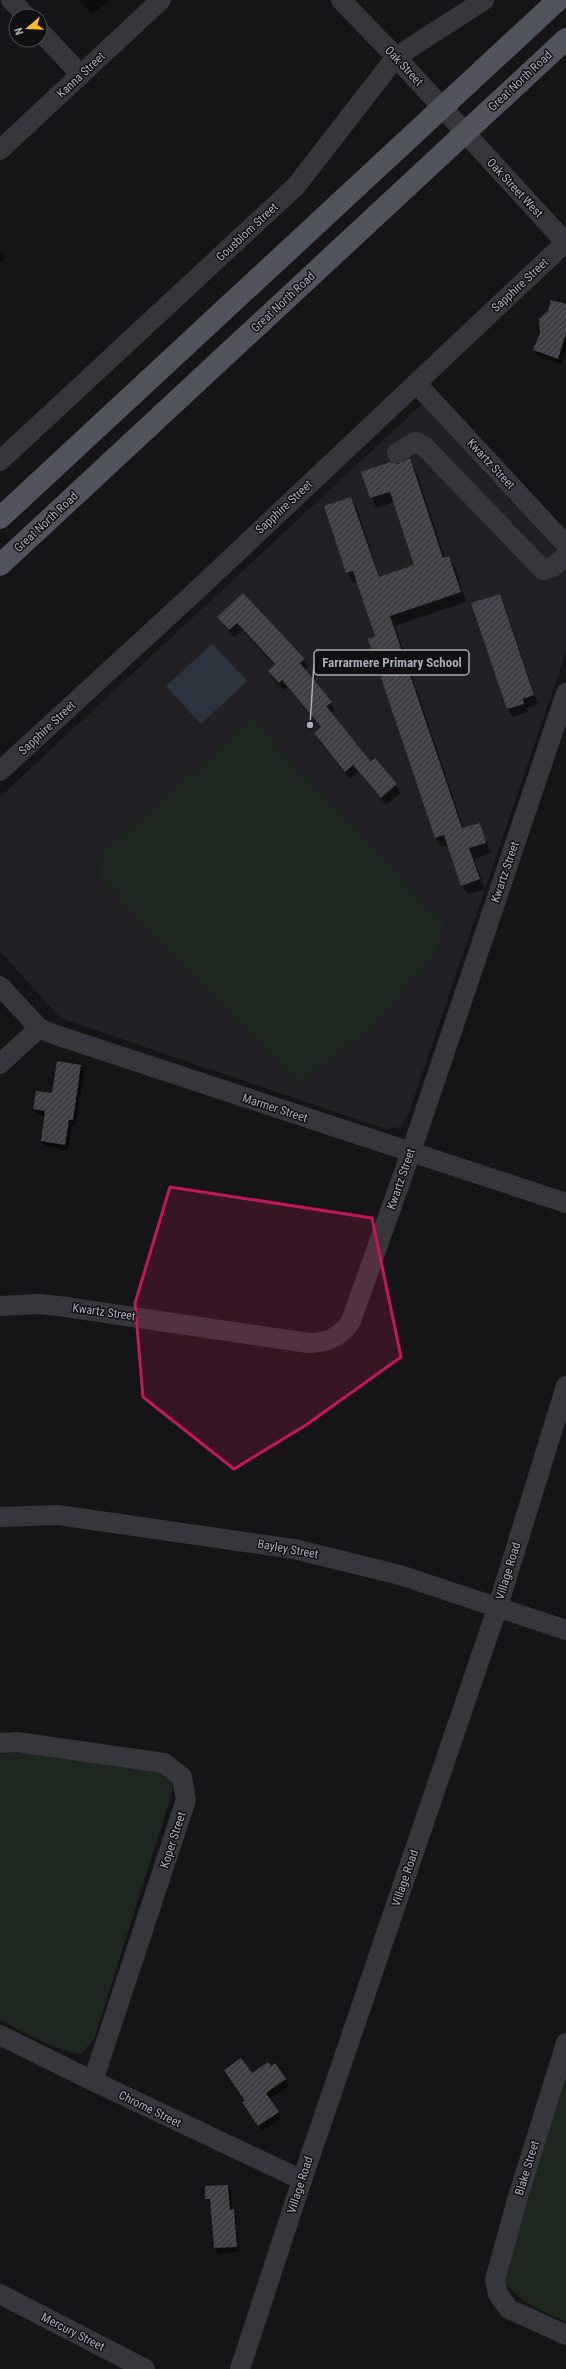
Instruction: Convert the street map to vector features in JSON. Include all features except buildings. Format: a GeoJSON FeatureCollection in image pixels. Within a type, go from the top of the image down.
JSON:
{"type":"FeatureCollection","features":[{"type":"Feature","properties":{"kind":"main road"},"geometry":{"type":"LineString","coordinates":[[0,518],[558,0]]}},
{"type":"Feature","properties":{"kind":"main road","name":"Great North Road"},"geometry":{"type":"LineString","coordinates":[[0,565],[566,39]]}},
{"type":"Feature","properties":{"kind":"street"},"geometry":{"type":"LineString","coordinates":[[11,0],[18,8]]}},
{"type":"Feature","properties":{"kind":"street","name":"Kanna Street"},"geometry":{"type":"LineString","coordinates":[[0,150],[161,0]]}},
{"type":"Feature","properties":{"kind":"street","name":"Oak Street"},"geometry":{"type":"LineString","coordinates":[[341,0],[396,57],[464,133]]}},
{"type":"Feature","properties":{"kind":"street","name":"Gousblom Street"},"geometry":{"type":"LineString","coordinates":[[0,461],[296,186],[396,57],[484,0]]}},
{"type":"Feature","properties":{"kind":"street"},"geometry":{"type":"LineString","coordinates":[[48,40],[81,75]]}},
{"type":"Feature","properties":{"kind":"street","name":"Oak Street West"},"geometry":{"type":"LineString","coordinates":[[464,133],[566,243]]}},
{"type":"Feature","properties":{"kind":"street","name":"Sapphire Street"},"geometry":{"type":"LineString","coordinates":[[0,771],[201,586],[566,243]]}},
{"type":"Feature","properties":{"kind":"street","name":"Kwartz Street"},"geometry":{"type":"LineString","coordinates":[[416,383],[566,545]]}},
{"type":"Feature","properties":{"kind":"street"},"geometry":{"type":"LineString","coordinates":[[397,454],[415,442],[424,446],[543,570],[553,567],[566,556]]}},
{"type":"Feature","properties":{"kind":"street","name":"Kwartz Street"},"geometry":{"type":"LineString","coordinates":[[0,1306],[38,1304],[59,1306],[308,1343],[333,1339],[346,1329],[351,1321],[411,1152],[566,693]]}},
{"type":"Feature","properties":{"kind":"street","name":"Marmer Street"},"geometry":{"type":"LineString","coordinates":[[0,986],[39,1028],[53,1034],[173,1075],[566,1203]]}},
{"type":"Feature","properties":{"kind":"street"},"geometry":{"type":"LineString","coordinates":[[0,1064],[39,1028]]}},
{"type":"Feature","properties":{"kind":"street","name":"Village Road"},"geometry":{"type":"LineString","coordinates":[[240,2369],[302,2180],[498,1606],[566,1386]]}},
{"type":"Feature","properties":{"kind":"street","name":"Bayley Street"},"geometry":{"type":"LineString","coordinates":[[0,1517],[58,1515],[294,1549],[400,1575],[498,1606],[566,1630]]}},
{"type":"Feature","properties":{"kind":"street","name":"Koper Street"},"geometry":{"type":"LineString","coordinates":[[0,1743],[17,1742],[164,1763],[182,1777],[186,1800],[184,1808],[93,2081]]}},
{"type":"Feature","properties":{"kind":"street","name":"Chrome Street"},"geometry":{"type":"LineString","coordinates":[[0,2035],[93,2081],[302,2180]]}},
{"type":"Feature","properties":{"kind":"street","name":"Blake Street"},"geometry":{"type":"LineString","coordinates":[[566,2043],[496,2275],[498,2294],[509,2309],[566,2335]]}},
{"type":"Feature","properties":{"kind":"street","name":"Mercury Street"},"geometry":{"type":"LineString","coordinates":[[0,2294],[145,2369]]}},
{"type":"Feature","properties":{"kind":"highlighted area"},"geometry":{"type":"Polygon","coordinates":[[[170,1187],[372,1218],[401,1357],[306,1425],[234,1469],[143,1397],[135,1303],[170,1187]]]}},
{"type":"Feature","properties":{"kind":"shaded area"},"geometry":{"type":"Polygon","coordinates":[[[422,404],[566,561],[566,652],[409,1112],[401,1127],[385,1129],[60,1018],[0,951],[0,797],[422,404]]]}},
{"type":"Feature","properties":{"kind":"shaded area"},"geometry":{"type":"Polygon","coordinates":[[[212,644],[247,681],[201,724],[166,686],[212,644]]]}},
{"type":"Feature","properties":{"kind":"shaded area"},"geometry":{"type":"Polygon","coordinates":[[[252,719],[445,924],[431,960],[367,1033],[299,1083],[100,879],[97,857],[252,719]]]}},
{"type":"Feature","properties":{"kind":"shaded area"},"geometry":{"type":"Polygon","coordinates":[[[0,1751],[154,1763],[173,1782],[171,1796],[94,2039],[81,2054],[49,2045],[0,2020],[0,1751]]]}},
{"type":"Feature","properties":{"kind":"shaded area"},"geometry":{"type":"Polygon","coordinates":[[[566,2065],[566,2322],[536,2308],[520,2298],[499,2273],[566,2065]]]}},
{"type":"Feature","properties":{"kind":"place","name":"Farrarmere Primary School"},"geometry":{"type":"Point","coordinates":[310,725]}}]}
